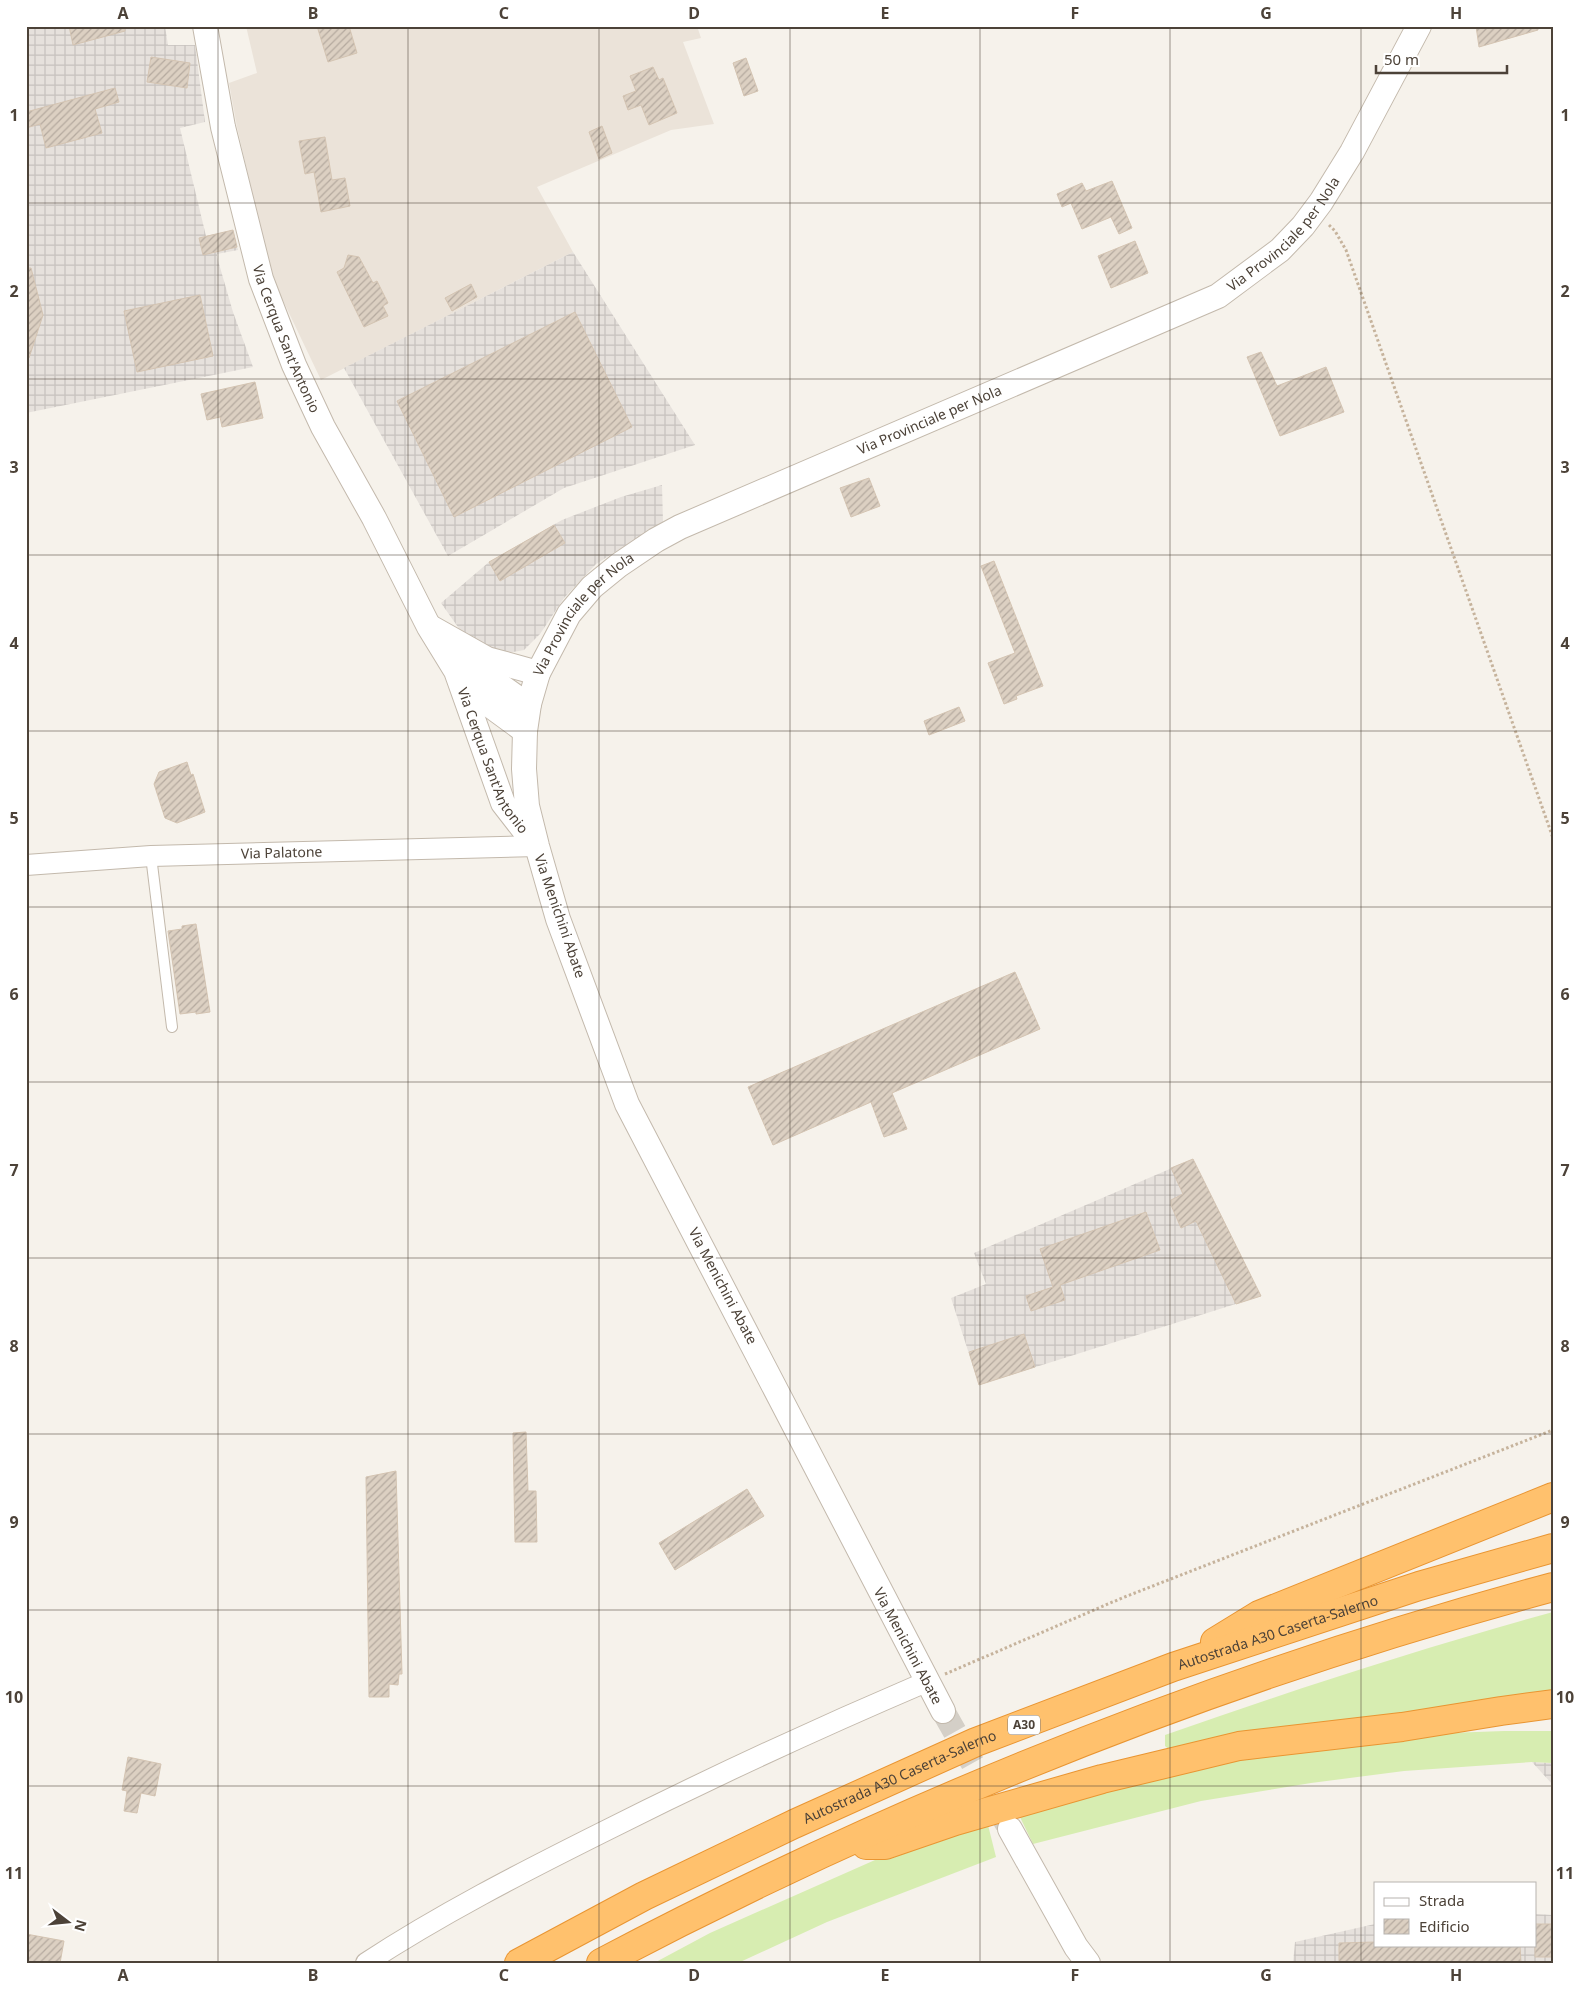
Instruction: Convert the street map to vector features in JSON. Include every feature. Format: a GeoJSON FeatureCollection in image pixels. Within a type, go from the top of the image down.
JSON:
{"type":"FeatureCollection","features":[{"type":"Feature","properties":{"kind":"highway"},"geometry":{"type":"LineString","coordinates":[[1173,1667],[1258,1615],[1553,1497]]}},
{"type":"Feature","properties":{"kind":"highway","name":"Autostrada A30 Caserta-Salerno"},"geometry":{"type":"LineString","coordinates":[[519,1963],[644,1896],[794,1824],[976,1742],[1173,1667],[1419,1586],[1553,1548]]}},
{"type":"Feature","properties":{"kind":"highway"},"geometry":{"type":"LineString","coordinates":[[601,1963],[793,1866],[993,1778],[1132,1724],[1259,1678],[1426,1623],[1553,1588]]}},
{"type":"Feature","properties":{"kind":"highway"},"geometry":{"type":"LineString","coordinates":[[838,1846],[885,1845],[955,1821],[1102,1779],[1239,1746],[1402,1727],[1501,1710],[1553,1704]]}},
{"type":"Feature","properties":{"kind":"highway"},"geometry":{"type":"LineString","coordinates":[[1402,1727],[1553,1723]]}},
{"type":"Feature","properties":{"kind":"street","name":"Via Cerqua Sant'Antonio"},"geometry":{"type":"LineString","coordinates":[[206,26],[223,127],[261,279],[294,365],[429,627],[456,671],[480,698],[525,731]]}},
{"type":"Feature","properties":{"kind":"street","name":"Via Provinciale per Nola"},"geometry":{"type":"LineString","coordinates":[[536,846],[527,806],[524,769],[525,731],[529,704],[538,673],[570,614],[592,587],[619,565],[656,540],[680,527],[1218,296],[1280,250],[1314,212],[1352,152],[1419,26]]}},
{"type":"Feature","properties":{"kind":"street","name":"Via Cerqua Sant'Antonio"},"geometry":{"type":"LineString","coordinates":[[429,627],[487,659],[538,673]]}},
{"type":"Feature","properties":{"kind":"street","name":"Via Cerqua Sant'Antonio"},"geometry":{"type":"LineString","coordinates":[[459,645],[483,671],[513,696],[529,704]]}},
{"type":"Feature","properties":{"kind":"street","name":"Via Cerqua Sant'Antonio"},"geometry":{"type":"LineString","coordinates":[[456,671],[503,802],[536,846]]}},
{"type":"Feature","properties":{"kind":"street","name":"Via Palatone"},"geometry":{"type":"LineString","coordinates":[[26,865],[151,856],[536,846]]}},
{"type":"Feature","properties":{"kind":"street","name":"Via Menichini Abate"},"geometry":{"type":"LineString","coordinates":[[536,846],[558,919],[627,1104],[767,1371],[926,1682],[943,1711]]}},
{"type":"Feature","properties":{"kind":"street"},"geometry":{"type":"LineString","coordinates":[[366,1963],[512,1877],[813,1730],[926,1682]]}},
{"type":"Feature","properties":{"kind":"street"},"geometry":{"type":"LineString","coordinates":[[1010,1829],[1076,1947],[1088,1963]]}},
{"type":"Feature","properties":{"kind":"lane"},"geometry":{"type":"LineString","coordinates":[[151,856],[172,1027]]}},
{"type":"Feature","properties":{"kind":"path"},"geometry":{"type":"LineString","coordinates":[[1314,212],[1336,230],[1346,250],[1553,838]]}},
{"type":"Feature","properties":{"kind":"path"},"geometry":{"type":"LineString","coordinates":[[926,1682],[1122,1598],[1553,1430]]}},
{"type":"Feature","properties":{"kind":"shaded area"},"geometry":{"type":"Polygon","coordinates":[[[26,26],[165,26],[168,45],[195,45],[205,122],[180,128],[206,236],[233,230],[238,250],[217,254],[217,257],[233,312],[253,367],[26,413],[26,26]]]}},
{"type":"Feature","properties":{"kind":"shaded area"},"geometry":{"type":"Polygon","coordinates":[[[246,26],[697,26],[701,38],[683,42],[714,124],[671,130],[537,187],[573,252],[321,380],[278,290],[266,253],[237,127],[229,83],[257,73],[246,26]]]}},
{"type":"Feature","properties":{"kind":"shaded area"},"geometry":{"type":"Polygon","coordinates":[[[573,252],[695,445],[564,488],[448,556],[344,368],[573,252]]]}},
{"type":"Feature","properties":{"kind":"shaded area"},"geometry":{"type":"Polygon","coordinates":[[[662,485],[663,522],[596,564],[564,598],[540,634],[524,650],[503,654],[465,637],[441,603],[489,562],[562,520],[621,497],[662,485]]]}},
{"type":"Feature","properties":{"kind":"shaded area"},"geometry":{"type":"Polygon","coordinates":[[[1193,1159],[1261,1296],[979,1385],[951,1298],[986,1284],[974,1253],[1193,1159]]]}},
{"type":"Feature","properties":{"kind":"shaded area"},"geometry":{"type":"Polygon","coordinates":[[[1532,1762],[1553,1763],[1553,1785],[1532,1762]]]}},
{"type":"Feature","properties":{"kind":"shaded area"},"geometry":{"type":"Polygon","coordinates":[[[1536,1914],[1553,1915],[1553,1963],[1293,1963],[1295,1942],[1374,1924],[1374,1946],[1536,1946],[1536,1914]]]}},
{"type":"Feature","properties":{"kind":"green space"},"geometry":{"type":"Polygon","coordinates":[[[1553,1612],[1553,1698],[1172,1752],[1165,1746],[1165,1735],[1213,1718],[1406,1655],[1553,1612]]]}},
{"type":"Feature","properties":{"kind":"green space"},"geometry":{"type":"Polygon","coordinates":[[[1553,1731],[1553,1763],[1532,1762],[1404,1771],[1311,1783],[1201,1801],[1033,1844],[1019,1815],[1136,1780],[1267,1754],[1448,1733],[1553,1731]]]}},
{"type":"Feature","properties":{"kind":"green space"},"geometry":{"type":"Polygon","coordinates":[[[988,1825],[996,1857],[827,1922],[738,1963],[654,1963],[710,1933],[875,1860],[988,1825]]]}},
{"type":"Feature","properties":{"kind":"building"},"geometry":{"type":"Polygon","coordinates":[[[69,26],[125,26],[125,31],[73,45],[69,26]]]}},
{"type":"Feature","properties":{"kind":"building"},"geometry":{"type":"Polygon","coordinates":[[[317,26],[349,26],[357,53],[328,62],[317,26]]]}},
{"type":"Feature","properties":{"kind":"building"},"geometry":{"type":"Polygon","coordinates":[[[1476,26],[1538,26],[1538,30],[1479,47],[1476,26]]]}},
{"type":"Feature","properties":{"kind":"building"},"geometry":{"type":"Polygon","coordinates":[[[151,57],[190,63],[187,88],[147,82],[151,57]]]}},
{"type":"Feature","properties":{"kind":"building"},"geometry":{"type":"Polygon","coordinates":[[[746,58],[758,91],[744,96],[733,63],[746,58]]]}},
{"type":"Feature","properties":{"kind":"building"},"geometry":{"type":"Polygon","coordinates":[[[653,67],[659,80],[663,78],[677,113],[649,125],[641,105],[628,110],[623,96],[636,91],[630,76],[653,67]]]}},
{"type":"Feature","properties":{"kind":"building"},"geometry":{"type":"Polygon","coordinates":[[[115,88],[119,102],[95,109],[102,133],[46,148],[40,124],[26,128],[26,112],[115,88]]]}},
{"type":"Feature","properties":{"kind":"building"},"geometry":{"type":"Polygon","coordinates":[[[602,126],[612,153],[599,159],[589,132],[602,126]]]}},
{"type":"Feature","properties":{"kind":"building"},"geometry":{"type":"Polygon","coordinates":[[[325,137],[332,180],[345,178],[350,206],[321,212],[314,172],[305,174],[299,141],[325,137]]]}},
{"type":"Feature","properties":{"kind":"building"},"geometry":{"type":"Polygon","coordinates":[[[1112,181],[1132,228],[1119,234],[1111,217],[1082,229],[1071,203],[1062,207],[1057,194],[1082,183],[1086,191],[1112,181]]]}},
{"type":"Feature","properties":{"kind":"building"},"geometry":{"type":"Polygon","coordinates":[[[233,230],[237,247],[203,255],[199,238],[233,230]]]}},
{"type":"Feature","properties":{"kind":"building"},"geometry":{"type":"Polygon","coordinates":[[[1135,241],[1148,273],[1111,288],[1098,256],[1135,241]]]}},
{"type":"Feature","properties":{"kind":"building"},"geometry":{"type":"Polygon","coordinates":[[[348,255],[359,257],[373,283],[377,281],[388,303],[383,306],[388,316],[364,327],[337,272],[344,268],[348,255]]]}},
{"type":"Feature","properties":{"kind":"building"},"geometry":{"type":"Polygon","coordinates":[[[26,268],[31,268],[43,315],[29,358],[26,358],[26,268]]]}},
{"type":"Feature","properties":{"kind":"building"},"geometry":{"type":"Polygon","coordinates":[[[471,284],[477,297],[452,311],[445,298],[471,284]]]}},
{"type":"Feature","properties":{"kind":"building"},"geometry":{"type":"Polygon","coordinates":[[[200,295],[213,356],[137,372],[124,311],[200,295]]]}},
{"type":"Feature","properties":{"kind":"building"},"geometry":{"type":"Polygon","coordinates":[[[575,312],[632,427],[454,517],[397,401],[575,312]]]}},
{"type":"Feature","properties":{"kind":"building"},"geometry":{"type":"Polygon","coordinates":[[[1261,352],[1277,386],[1326,367],[1344,412],[1280,436],[1247,357],[1261,352]]]}},
{"type":"Feature","properties":{"kind":"building"},"geometry":{"type":"Polygon","coordinates":[[[255,382],[263,418],[222,427],[220,417],[207,420],[201,394],[255,382]]]}},
{"type":"Feature","properties":{"kind":"building"},"geometry":{"type":"Polygon","coordinates":[[[869,478],[880,506],[851,517],[840,488],[869,478]]]}},
{"type":"Feature","properties":{"kind":"building"},"geometry":{"type":"Polygon","coordinates":[[[554,525],[565,543],[500,581],[489,562],[554,525]]]}},
{"type":"Feature","properties":{"kind":"building"},"geometry":{"type":"Polygon","coordinates":[[[994,561],[1043,686],[1016,696],[1017,699],[1004,704],[988,663],[1015,653],[981,566],[994,561]]]}},
{"type":"Feature","properties":{"kind":"building"},"geometry":{"type":"Polygon","coordinates":[[[959,707],[965,721],[929,735],[924,721],[959,707]]]}},
{"type":"Feature","properties":{"kind":"building"},"geometry":{"type":"Polygon","coordinates":[[[187,762],[191,775],[193,774],[205,812],[177,823],[165,818],[154,784],[159,772],[187,762]]]}},
{"type":"Feature","properties":{"kind":"building"},"geometry":{"type":"Polygon","coordinates":[[[196,924],[210,1012],[180,1014],[168,931],[196,924]]]}},
{"type":"Feature","properties":{"kind":"building"},"geometry":{"type":"Polygon","coordinates":[[[1015,972],[1040,1029],[892,1093],[907,1129],[884,1137],[871,1102],[773,1145],[748,1087],[1015,972]]]}},
{"type":"Feature","properties":{"kind":"building"},"geometry":{"type":"Polygon","coordinates":[[[1193,1159],[1261,1296],[1236,1304],[1196,1221],[1181,1228],[1171,1205],[1171,1200],[1183,1194],[1171,1168],[1193,1159]]]}},
{"type":"Feature","properties":{"kind":"building"},"geometry":{"type":"Polygon","coordinates":[[[1146,1212],[1160,1250],[1060,1285],[1065,1300],[1031,1311],[1026,1296],[1053,1287],[1040,1249],[1146,1212]]]}},
{"type":"Feature","properties":{"kind":"building"},"geometry":{"type":"Polygon","coordinates":[[[1024,1334],[1035,1367],[979,1385],[969,1352],[1024,1334]]]}},
{"type":"Feature","properties":{"kind":"building"},"geometry":{"type":"Polygon","coordinates":[[[526,1432],[528,1491],[536,1491],[537,1542],[515,1542],[513,1433],[526,1432]]]}},
{"type":"Feature","properties":{"kind":"building"},"geometry":{"type":"Polygon","coordinates":[[[396,1471],[402,1674],[399,1674],[398,1685],[389,1684],[389,1697],[369,1697],[366,1477],[396,1471]]]}},
{"type":"Feature","properties":{"kind":"building"},"geometry":{"type":"Polygon","coordinates":[[[747,1489],[764,1516],[675,1570],[659,1543],[747,1489]]]}},
{"type":"Feature","properties":{"kind":"building"},"geometry":{"type":"Polygon","coordinates":[[[128,1757],[161,1764],[155,1796],[141,1793],[137,1813],[124,1811],[127,1791],[122,1790],[128,1757]]]}},
{"type":"Feature","properties":{"kind":"building"},"geometry":{"type":"Polygon","coordinates":[[[1536,1924],[1553,1924],[1553,1957],[1535,1957],[1536,1924]]]}},
{"type":"Feature","properties":{"kind":"building"},"geometry":{"type":"Polygon","coordinates":[[[26,1934],[64,1941],[60,1963],[26,1963],[26,1934]]]}},
{"type":"Feature","properties":{"kind":"building"},"geometry":{"type":"Polygon","coordinates":[[[1374,1942],[1374,1946],[1520,1946],[1521,1963],[1339,1963],[1339,1943],[1374,1942]]]}},
{"type":"Feature","properties":{"kind":"tunnel"},"geometry":{"type":"LineString","coordinates":[[943,1711],[1007,1824]]}}]}
